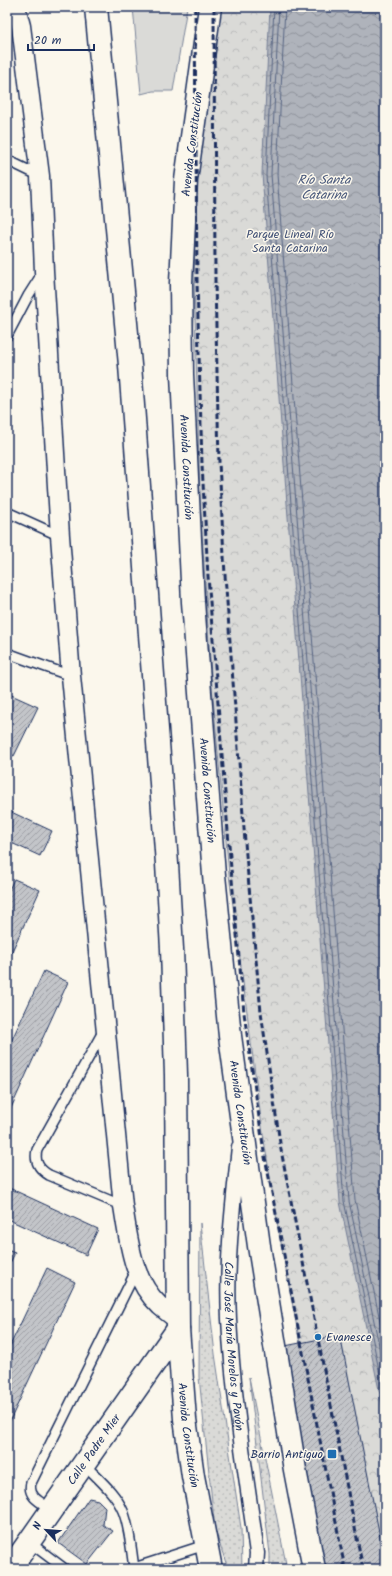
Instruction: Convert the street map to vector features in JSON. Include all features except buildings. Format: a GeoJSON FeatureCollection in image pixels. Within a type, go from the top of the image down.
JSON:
{"type":"FeatureCollection","features":[{"type":"Feature","properties":{"kind":"main road","name":"Avenida Constitución"},"geometry":{"type":"LineString","coordinates":[[96,7],[130,365],[168,879],[173,962],[176,1075],[178,1325],[185,1419],[205,1545],[211,1569]]}},
{"type":"Feature","properties":{"kind":"main road","name":"Avenida Constitución"},"geometry":{"type":"LineString","coordinates":[[210,7],[186,180],[181,283],[182,374],[193,602],[214,875],[230,1036],[259,1246],[295,1470],[314,1569]]}},
{"type":"Feature","properties":{"kind":"main road","name":"Calle Padre Mier"},"geometry":{"type":"LineString","coordinates":[[10,1569],[178,1325]]}},
{"type":"Feature","properties":{"kind":"main road"},"geometry":{"type":"LineString","coordinates":[[7,1552],[29,1542]]}},
{"type":"Feature","properties":{"kind":"street"},"geometry":{"type":"LineString","coordinates":[[16,7],[21,26],[40,176],[44,271],[60,536],[71,676],[123,1206],[131,1254],[136,1271],[148,1292],[178,1325]]}},
{"type":"Feature","properties":{"kind":"street","name":"Calle José María Morelos y Pavón"},"geometry":{"type":"LineString","coordinates":[[242,1123],[229,1244],[229,1318],[235,1389],[257,1553],[256,1569]]}},
{"type":"Feature","properties":{"kind":"lane"},"geometry":{"type":"LineString","coordinates":[[7,160],[40,176]]}},
{"type":"Feature","properties":{"kind":"lane"},"geometry":{"type":"LineString","coordinates":[[7,336],[28,296],[44,271]]}},
{"type":"Feature","properties":{"kind":"lane"},"geometry":{"type":"LineString","coordinates":[[7,512],[60,536]]}},
{"type":"Feature","properties":{"kind":"lane"},"geometry":{"type":"LineString","coordinates":[[7,653],[71,676]]}},
{"type":"Feature","properties":{"kind":"lane"},"geometry":{"type":"LineString","coordinates":[[106,1026],[37,1150],[36,1160],[38,1166],[49,1175],[123,1206]]}},
{"type":"Feature","properties":{"kind":"lane"},"geometry":{"type":"LineString","coordinates":[[52,1510],[33,1496],[30,1487],[31,1483],[136,1271]]}},
{"type":"Feature","properties":{"kind":"lane"},"geometry":{"type":"LineString","coordinates":[[83,1463],[110,1491],[123,1511],[128,1528],[132,1569],[205,1545]]}},
{"type":"Feature","properties":{"kind":"lane"},"geometry":{"type":"LineString","coordinates":[[29,1542],[65,1569]]}},
{"type":"Feature","properties":{"kind":"green space"},"geometry":{"type":"Polygon","coordinates":[[[133,7],[187,7],[173,91],[153,91],[141,94],[133,7]]]}},
{"type":"Feature","properties":{"kind":"green space","name":"Parque Lineal Río Santa Catarina"},"geometry":{"type":"Polygon","coordinates":[[[216,7],[385,7],[385,1569],[317,1434],[278,1227],[263,1134],[229,875],[211,675],[200,502],[194,279],[196,174],[216,7]]]}},
{"type":"Feature","properties":{"kind":"green space"},"geometry":{"type":"Polygon","coordinates":[[[200,1223],[215,1354],[241,1528],[242,1569],[228,1569],[215,1530],[199,1377],[200,1223]]]}},
{"type":"Feature","properties":{"kind":"green space"},"geometry":{"type":"Polygon","coordinates":[[[249,1377],[287,1569],[270,1569],[270,1554],[249,1377]]]}},
{"type":"Feature","properties":{"kind":"water","name":"Río Santa Catarina"},"geometry":{"type":"Polygon","coordinates":[[[270,7],[385,7],[385,1419],[340,1202],[262,174],[270,7]]]}},
{"type":"Feature","properties":{"kind":"railway"},"geometry":{"type":"LineString","coordinates":[[195,7],[197,281],[202,464],[208,576],[244,1013],[264,1152],[345,1569]]}},
{"type":"Feature","properties":{"kind":"railway"},"geometry":{"type":"LineString","coordinates":[[214,7],[215,281],[219,462],[225,575],[246,855],[261,1012],[281,1150],[363,1569]]}},
{"type":"Feature","properties":{"kind":"place","name":"Evanesce"},"geometry":{"type":"Point","coordinates":[318,1337]}},
{"type":"Feature","properties":{"kind":"place","name":"Barrio Antiguo"},"geometry":{"type":"Point","coordinates":[332,1454]}}]}
